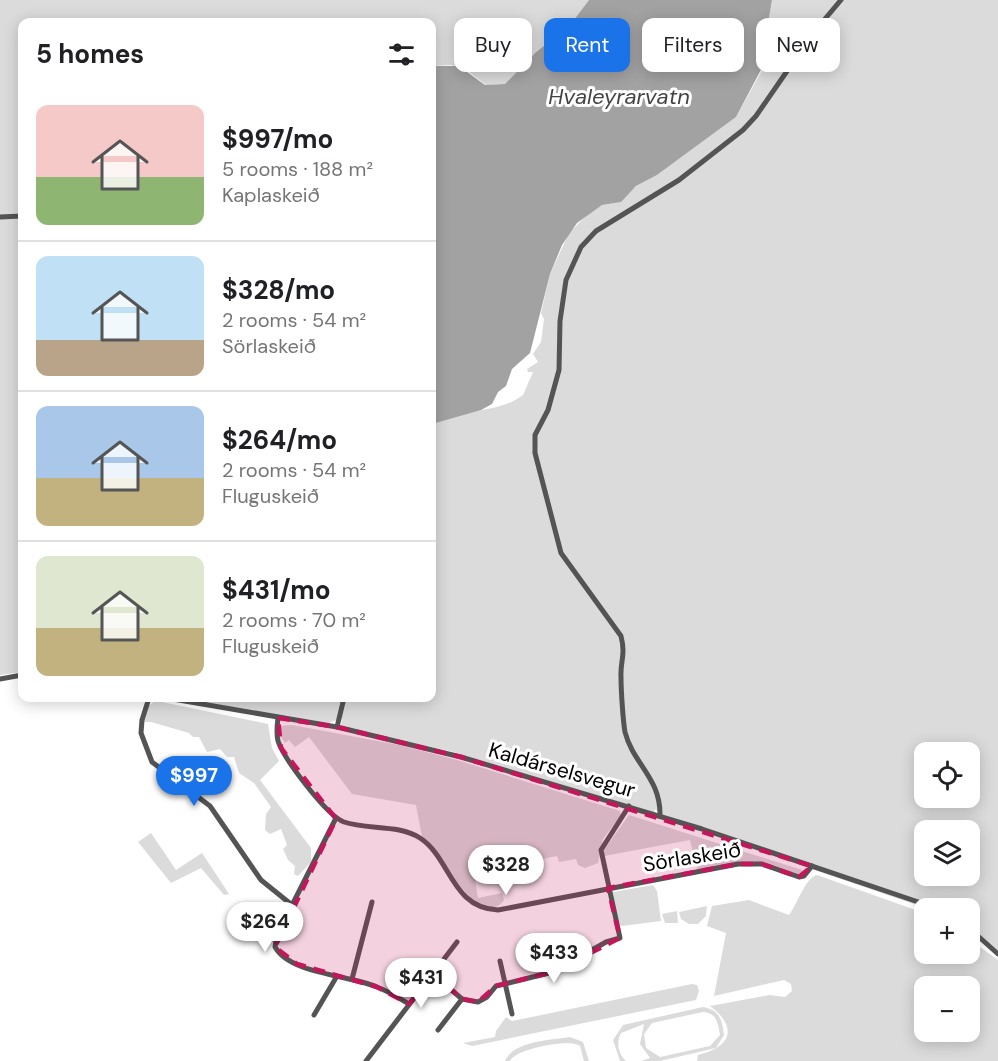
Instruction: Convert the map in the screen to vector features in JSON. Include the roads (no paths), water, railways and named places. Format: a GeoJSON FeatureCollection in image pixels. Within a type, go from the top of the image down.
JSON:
{"type":"FeatureCollection","features":[{"type":"Feature","properties":{"kind":"street"},"geometry":{"type":"LineString","coordinates":[[660,816],[661,805],[655,786],[634,752],[625,730],[620,674],[625,649],[621,636],[561,553],[535,453],[536,433],[548,410],[559,370],[560,321],[566,280],[581,247],[596,231],[679,180],[743,130],[756,116],[814,32],[841,0]]}},
{"type":"Feature","properties":{"kind":"street"},"geometry":{"type":"LineString","coordinates":[[0,216],[18,216]]}},
{"type":"Feature","properties":{"kind":"street"},"geometry":{"type":"LineString","coordinates":[[0,679],[18,676]]}},
{"type":"Feature","properties":{"kind":"street"},"geometry":{"type":"LineString","coordinates":[[148,702],[141,733],[152,762],[210,806],[261,880],[292,905]]}},
{"type":"Feature","properties":{"kind":"street","name":"Kaldárselsvegur"},"geometry":{"type":"LineString","coordinates":[[189,702],[337,727],[423,747],[629,806],[914,901]]}},
{"type":"Feature","properties":{"kind":"street"},"geometry":{"type":"LineString","coordinates":[[337,727],[343,702]]}},
{"type":"Feature","properties":{"kind":"street"},"geometry":{"type":"LineString","coordinates":[[278,718],[277,733],[281,748],[336,819],[277,935],[275,947],[278,953],[297,964],[377,987],[409,1004]]}},
{"type":"Feature","properties":{"kind":"street"},"geometry":{"type":"LineString","coordinates":[[433,974],[462,999],[471,1003],[481,1001],[496,986],[553,972],[606,942],[620,938],[602,850],[629,806]]}},
{"type":"Feature","properties":{"kind":"street","name":"Sörlaskeið"},"geometry":{"type":"LineString","coordinates":[[336,819],[346,823],[408,833],[420,838],[465,897],[482,908],[498,910],[738,864],[762,864],[799,877],[804,876],[812,866]]}},
{"type":"Feature","properties":{"kind":"street"},"geometry":{"type":"LineString","coordinates":[[352,979],[372,902]]}},
{"type":"Feature","properties":{"kind":"street"},"geometry":{"type":"LineString","coordinates":[[980,938],[998,954]]}},
{"type":"Feature","properties":{"kind":"street"},"geometry":{"type":"LineString","coordinates":[[366,1061],[457,942]]}},
{"type":"Feature","properties":{"kind":"street"},"geometry":{"type":"LineString","coordinates":[[500,961],[512,1014]]}},
{"type":"Feature","properties":{"kind":"street"},"geometry":{"type":"LineString","coordinates":[[314,1015],[337,976]]}},
{"type":"Feature","properties":{"kind":"street"},"geometry":{"type":"LineString","coordinates":[[438,1030],[462,999]]}},
{"type":"Feature","properties":{"kind":"water","name":"Hvaleyrarvatn"},"geometry":{"type":"Polygon","coordinates":[[[589,0],[772,0],[769,18],[756,18],[756,72],[760,72],[736,117],[657,175],[636,186],[621,202],[602,205],[577,223],[562,245],[550,274],[530,353],[512,369],[506,386],[498,392],[492,404],[481,410],[436,423],[436,66],[454,66],[454,72],[467,72],[485,85],[505,84],[517,72],[532,72],[532,56],[544,46],[544,72],[630,72],[630,18],[575,18],[589,0]]]}}]}
